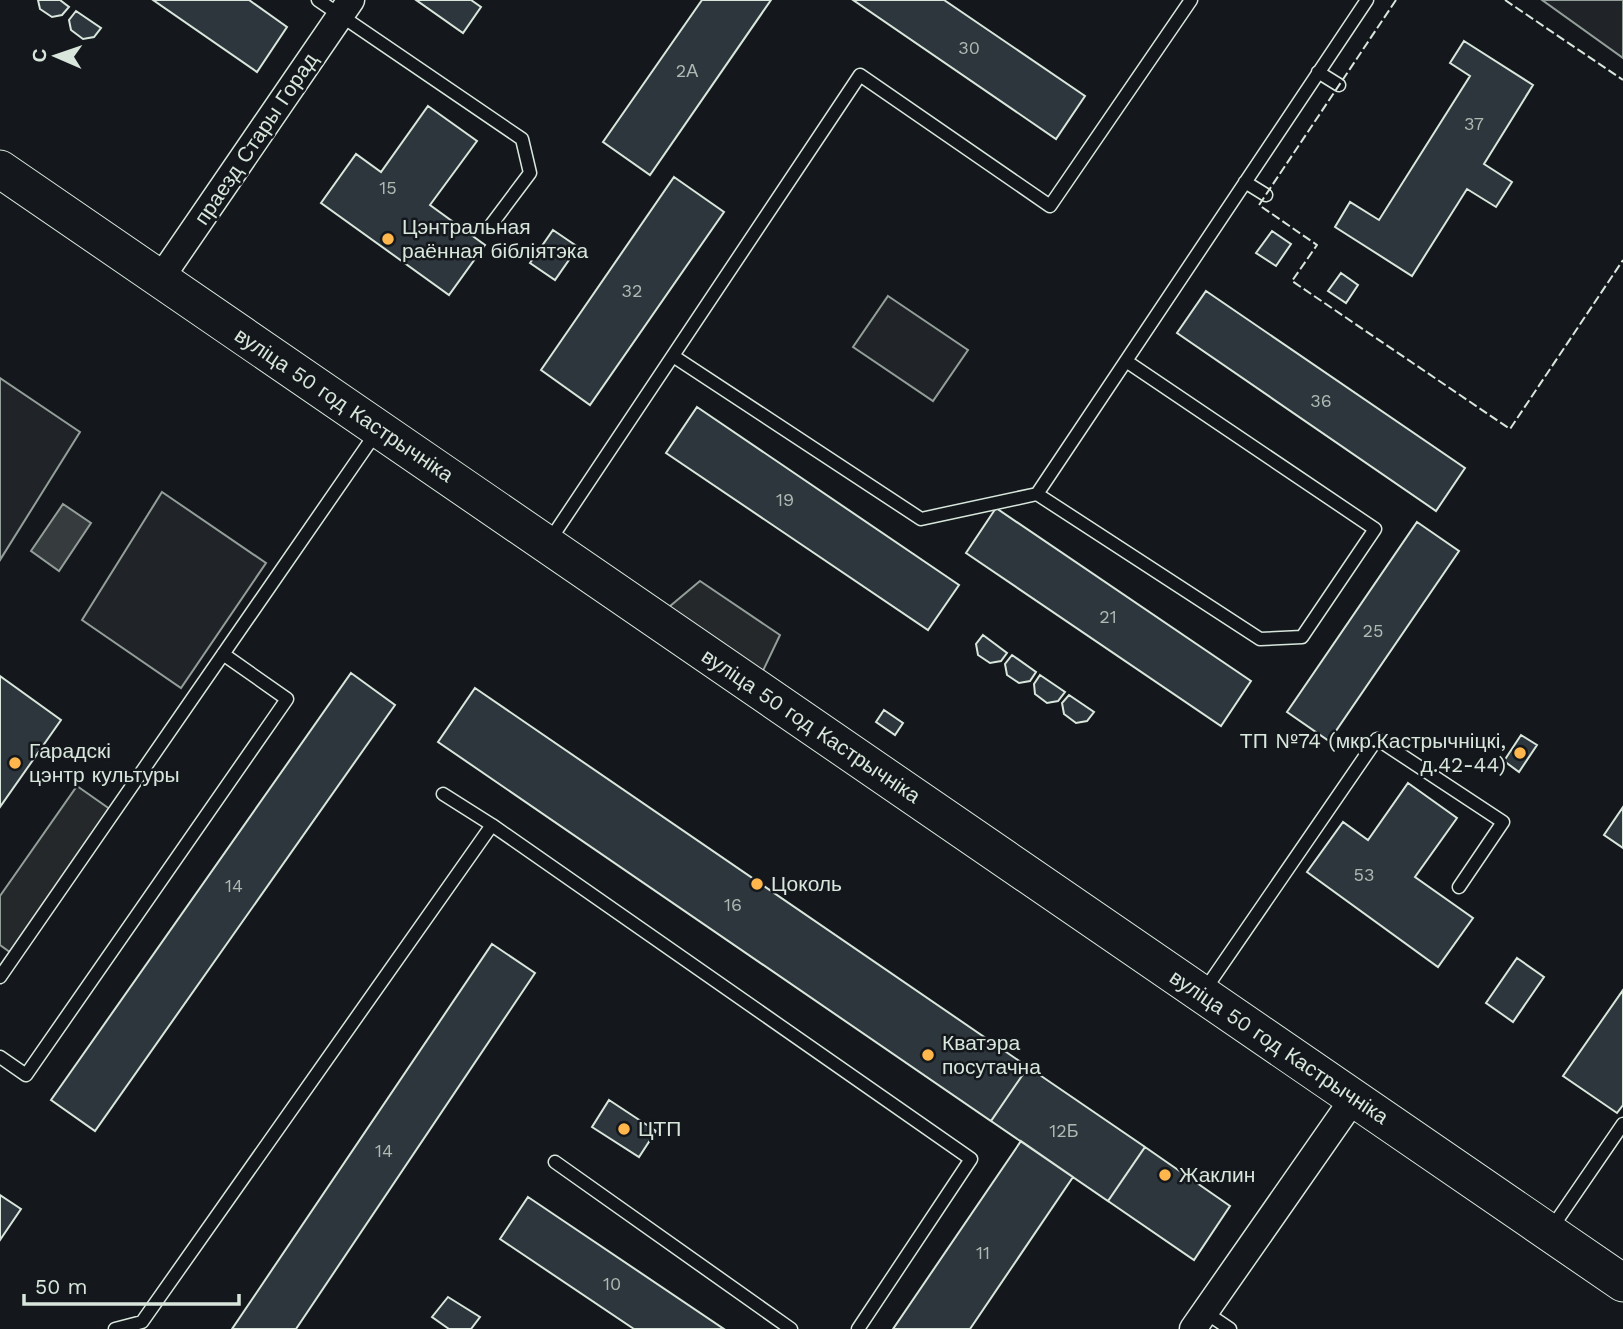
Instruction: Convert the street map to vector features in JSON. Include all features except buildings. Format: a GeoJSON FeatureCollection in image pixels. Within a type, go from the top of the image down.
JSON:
{"type":"FeatureCollection","features":[{"type":"Feature","properties":{"kind":"street","name":"праезд Стары Горад"},"geometry":{"type":"LineString","coordinates":[[160,279],[346,8]]}},
{"type":"Feature","properties":{"kind":"street","name":"вуліца 50 год Кастрычніка"},"geometry":{"type":"LineString","coordinates":[[0,169],[1623,1283]]}},
{"type":"Feature","properties":{"kind":"street"},"geometry":{"type":"LineString","coordinates":[[1199,1320],[1353,1098]]}},
{"type":"Feature","properties":{"kind":"lane"},"geometry":{"type":"LineString","coordinates":[[318,0],[346,8],[522,139],[530,173],[491,225]]}},
{"type":"Feature","properties":{"kind":"lane"},"geometry":{"type":"LineString","coordinates":[[547,545],[860,75],[1050,206],[1191,0]]}},
{"type":"Feature","properties":{"kind":"lane"},"geometry":{"type":"LineString","coordinates":[[673,356],[921,519],[1037,494],[1367,0]]}},
{"type":"Feature","properties":{"kind":"lane"},"geometry":{"type":"LineString","coordinates":[[1318,72],[1339,85]]}},
{"type":"Feature","properties":{"kind":"lane"},"geometry":{"type":"LineString","coordinates":[[1245,182],[1266,195]]}},
{"type":"Feature","properties":{"kind":"lane"},"geometry":{"type":"LineString","coordinates":[[1037,494],[1260,639],[1302,637],[1375,529],[1126,360]]}},
{"type":"Feature","properties":{"kind":"lane"},"geometry":{"type":"LineString","coordinates":[[0,975],[379,429]]}},
{"type":"Feature","properties":{"kind":"lane"},"geometry":{"type":"LineString","coordinates":[[0,1057],[26,1075],[287,699],[223,654]]}},
{"type":"Feature","properties":{"kind":"lane"},"geometry":{"type":"LineString","coordinates":[[1202,995],[1377,739],[1503,822],[1459,887]]}},
{"type":"Feature","properties":{"kind":"lane"},"geometry":{"type":"LineString","coordinates":[[443,794],[492,825],[971,1159],[858,1329]]}},
{"type":"Feature","properties":{"kind":"lane"},"geometry":{"type":"LineString","coordinates":[[115,1329],[142,1322],[492,825]]}},
{"type":"Feature","properties":{"kind":"lane"},"geometry":{"type":"LineString","coordinates":[[1549,1232],[1623,1124]]}},
{"type":"Feature","properties":{"kind":"lane"},"geometry":{"type":"LineString","coordinates":[[555,1161],[791,1329]]}},
{"type":"Feature","properties":{"kind":"lane"},"geometry":{"type":"LineString","coordinates":[[1199,1320],[1230,1329]]}},
{"type":"Feature","properties":{"kind":"shaded area"},"geometry":{"type":"Polygon","coordinates":[[[1542,0],[1623,0],[1623,58],[1542,0]]]}},
{"type":"Feature","properties":{"kind":"shaded area"},"geometry":{"type":"Polygon","coordinates":[[[888,296],[968,350],[933,401],[853,347],[888,296]]]}},
{"type":"Feature","properties":{"kind":"shaded area"},"geometry":{"type":"Polygon","coordinates":[[[0,378],[80,432],[0,560],[0,378]]]}},
{"type":"Feature","properties":{"kind":"shaded area"},"geometry":{"type":"Polygon","coordinates":[[[162,492],[266,563],[181,688],[82,620],[162,492]]]}},
{"type":"Feature","properties":{"kind":"shaded area"},"geometry":{"type":"Polygon","coordinates":[[[63,504],[91,523],[59,571],[31,551],[63,504]]]}},
{"type":"Feature","properties":{"kind":"shaded area"},"geometry":{"type":"Polygon","coordinates":[[[700,581],[780,635],[759,679],[663,612],[700,581]]]}},
{"type":"Feature","properties":{"kind":"shaded area"},"geometry":{"type":"Polygon","coordinates":[[[77,786],[114,812],[14,955],[0,945],[0,896],[77,786]]]}},
{"type":"Feature","properties":{"kind":"fence"},"geometry":{"type":"LineString","coordinates":[[1396,0],[1259,205],[1317,245],[1292,281],[1510,429],[1623,260]]}},
{"type":"Feature","properties":{"kind":"fence"},"geometry":{"type":"LineString","coordinates":[[1505,0],[1623,80]]}},
{"type":"Feature","properties":{"kind":"place","name":"Цэнтральная раённая бібліятэка"},"geometry":{"type":"Point","coordinates":[388,239]}},
{"type":"Feature","properties":{"kind":"place","name":"ТП №74 (мкр.Кастрычніцкі, д.42-44)"},"geometry":{"type":"Point","coordinates":[1520,753]}},
{"type":"Feature","properties":{"kind":"place","name":"Гарадскі цэнтр культуры"},"geometry":{"type":"Point","coordinates":[15,763]}},
{"type":"Feature","properties":{"kind":"place","name":"Цоколь"},"geometry":{"type":"Point","coordinates":[757,884]}},
{"type":"Feature","properties":{"kind":"place","name":"Кватэра посутачна"},"geometry":{"type":"Point","coordinates":[928,1055]}},
{"type":"Feature","properties":{"kind":"place","name":"ЦТП"},"geometry":{"type":"Point","coordinates":[624,1129]}},
{"type":"Feature","properties":{"kind":"place","name":"Жаклин"},"geometry":{"type":"Point","coordinates":[1165,1175]}}]}
